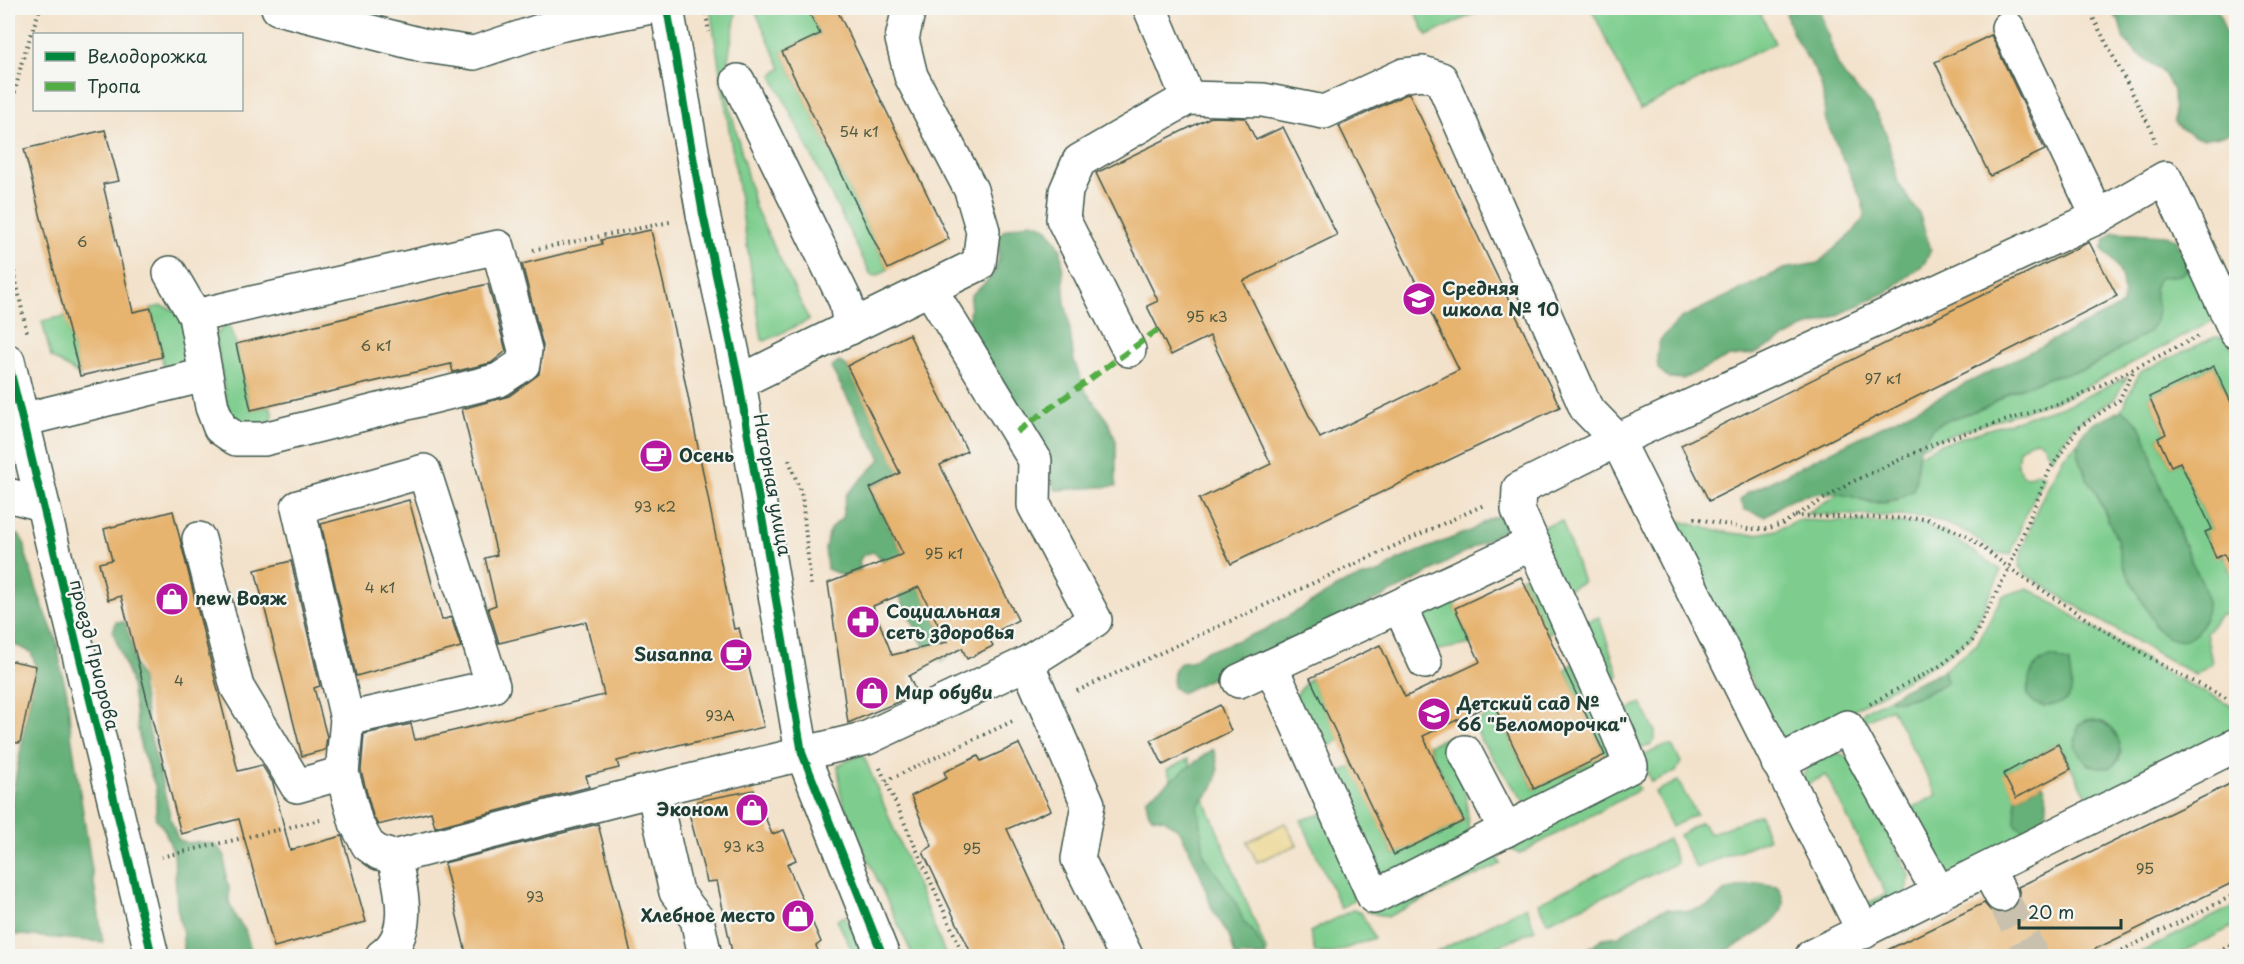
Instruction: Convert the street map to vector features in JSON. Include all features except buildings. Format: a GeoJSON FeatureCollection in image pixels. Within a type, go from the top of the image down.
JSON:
{"type":"FeatureCollection","features":[{"type":"Feature","properties":{"kind":"street"},"geometry":{"type":"LineString","coordinates":[[278,8],[426,46],[474,53],[558,25],[646,8]]}},
{"type":"Feature","properties":{"kind":"street","name":"Нагорная улица"},"geometry":{"type":"LineString","coordinates":[[667,8],[703,214],[739,382],[802,753],[883,957]]}},
{"type":"Feature","properties":{"kind":"street"},"geometry":{"type":"LineString","coordinates":[[739,382],[978,264],[983,231],[971,190],[911,76],[902,39],[909,8]]}},
{"type":"Feature","properties":{"kind":"street"},"geometry":{"type":"LineString","coordinates":[[1150,8],[1188,98]]}},
{"type":"Feature","properties":{"kind":"street"},"geometry":{"type":"LineString","coordinates":[[2008,28],[2098,217]]}},
{"type":"Feature","properties":{"kind":"street"},"geometry":{"type":"LineString","coordinates":[[1129,350],[1063,219],[1066,191],[1079,161],[1188,98],[1263,100],[1324,112],[1404,75],[1423,72],[1441,79],[1587,408],[1617,440],[1864,932]]}},
{"type":"Feature","properties":{"kind":"street"},"geometry":{"type":"LineString","coordinates":[[738,81],[846,302],[850,328]]}},
{"type":"Feature","properties":{"kind":"street"},"geometry":{"type":"LineString","coordinates":[[1271,666],[1324,764],[1374,897],[1631,766],[1570,648],[1533,543],[1518,510],[1519,489],[1617,440],[2098,217],[2165,178],[2231,310]]}},
{"type":"Feature","properties":{"kind":"street"},"geometry":{"type":"LineString","coordinates":[[170,273],[195,316],[212,407],[220,428],[236,439],[264,439],[499,380],[523,364],[525,350],[498,247],[195,316]]}},
{"type":"Feature","properties":{"kind":"street"},"geometry":{"type":"LineString","coordinates":[[347,719],[494,686],[424,471],[297,507],[347,719],[342,773],[356,823],[368,845],[379,853],[394,857],[867,738],[1026,663],[1095,620],[1034,505],[1035,460],[930,289]]}},
{"type":"Feature","properties":{"kind":"street","name":"проезд Приорова"},"geometry":{"type":"LineString","coordinates":[[8,361],[152,957]]}},
{"type":"Feature","properties":{"kind":"street"},"geometry":{"type":"LineString","coordinates":[[22,420],[205,375]]}},
{"type":"Feature","properties":{"kind":"street"},"geometry":{"type":"LineString","coordinates":[[8,495],[42,504]]}},
{"type":"Feature","properties":{"kind":"street"},"geometry":{"type":"LineString","coordinates":[[199,539],[237,687],[297,786],[342,773]]}},
{"type":"Feature","properties":{"kind":"street"},"geometry":{"type":"LineString","coordinates":[[1239,681],[1533,543]]}},
{"type":"Feature","properties":{"kind":"street"},"geometry":{"type":"LineString","coordinates":[[1400,606],[1425,662]]}},
{"type":"Feature","properties":{"kind":"street"},"geometry":{"type":"LineString","coordinates":[[1026,663],[1088,804],[1078,859],[1126,957]]}},
{"type":"Feature","properties":{"kind":"street"},"geometry":{"type":"LineString","coordinates":[[1778,762],[1847,727],[1940,893]]}},
{"type":"Feature","properties":{"kind":"street"},"geometry":{"type":"LineString","coordinates":[[1812,957],[1940,893],[1994,882],[2236,745]]}},
{"type":"Feature","properties":{"kind":"street"},"geometry":{"type":"LineString","coordinates":[[1465,752],[1506,830]]}},
{"type":"Feature","properties":{"kind":"street"},"geometry":{"type":"LineString","coordinates":[[653,790],[676,892],[697,919],[705,957]]}},
{"type":"Feature","properties":{"kind":"street"},"geometry":{"type":"LineString","coordinates":[[382,957],[391,950],[399,934],[403,916],[394,857]]}},
{"type":"Feature","properties":{"kind":"path"},"geometry":{"type":"LineString","coordinates":[[8,122],[22,61],[40,8]]}},
{"type":"Feature","properties":{"kind":"path"},"geometry":{"type":"LineString","coordinates":[[705,8],[710,43]]}},
{"type":"Feature","properties":{"kind":"path"},"geometry":{"type":"LineString","coordinates":[[2088,8],[2152,131],[2165,178]]}},
{"type":"Feature","properties":{"kind":"path"},"geometry":{"type":"LineString","coordinates":[[2232,8],[2236,16]]}},
{"type":"Feature","properties":{"kind":"path"},"geometry":{"type":"LineString","coordinates":[[498,247],[511,255],[703,214]]}},
{"type":"Feature","properties":{"kind":"path"},"geometry":{"type":"LineString","coordinates":[[1652,510],[1747,528],[1766,528],[1782,524],[1854,481],[1940,441],[2071,400],[2135,369],[2231,310]]}},
{"type":"Feature","properties":{"kind":"path"},"geometry":{"type":"LineString","coordinates":[[1847,727],[1859,711],[1940,666],[1972,641],[2008,568],[2050,469],[2078,428],[2119,400],[2135,369]]}},
{"type":"Feature","properties":{"kind":"path"},"geometry":{"type":"LineString","coordinates":[[786,451],[802,496],[812,599]]}},
{"type":"Feature","properties":{"kind":"path"},"geometry":{"type":"LineString","coordinates":[[886,781],[1519,489]]}},
{"type":"Feature","properties":{"kind":"path"},"geometry":{"type":"LineString","coordinates":[[1794,516],[1927,519],[1968,536],[2008,568],[2091,622],[2171,670],[2236,703]]}},
{"type":"Feature","properties":{"kind":"path"},"geometry":{"type":"LineString","coordinates":[[867,738],[964,957]]}},
{"type":"Feature","properties":{"kind":"path"},"geometry":{"type":"LineString","coordinates":[[152,859],[353,812]]}},
{"type":"Feature","properties":{"kind":"path"},"geometry":{"type":"LineString","coordinates":[[2111,957],[2236,894]]}},
{"type":"Feature","properties":{"kind":"path"},"geometry":{"type":"LineString","coordinates":[[2207,957],[2236,942]]}},
{"type":"Feature","properties":{"kind":"green space"},"geometry":{"type":"Polygon","coordinates":[[[710,8],[733,8],[736,14],[724,82],[755,207],[809,320],[765,341],[762,340],[710,8]]]}},
{"type":"Feature","properties":{"kind":"green space"},"geometry":{"type":"Polygon","coordinates":[[[754,8],[807,8],[820,34],[782,52],[888,269],[877,276],[871,275],[772,76],[781,68],[754,8]]]}},
{"type":"Feature","properties":{"kind":"green space"},"geometry":{"type":"Polygon","coordinates":[[[1413,8],[1486,8],[1427,36],[1413,8]]]}},
{"type":"Feature","properties":{"kind":"green space"},"geometry":{"type":"Polygon","coordinates":[[[1591,8],[1758,8],[1775,43],[1640,109],[1591,8]]]}},
{"type":"Feature","properties":{"kind":"green space"},"geometry":{"type":"Polygon","coordinates":[[[1786,8],[1819,8],[1838,66],[1871,104],[1886,133],[1898,183],[1919,213],[1931,250],[1924,264],[1887,292],[1823,322],[1803,328],[1757,353],[1726,358],[1683,379],[1669,378],[1658,369],[1657,354],[1660,340],[1681,318],[1784,269],[1818,263],[1854,231],[1864,218],[1863,203],[1826,121],[1821,84],[1794,35],[1786,8]]]}},
{"type":"Feature","properties":{"kind":"green space"},"geometry":{"type":"Polygon","coordinates":[[[2109,8],[2217,8],[2236,53],[2236,131],[2218,136],[2196,137],[2174,122],[2173,91],[2165,75],[2124,40],[2119,21],[2109,8]]]}},
{"type":"Feature","properties":{"kind":"green space"},"geometry":{"type":"Polygon","coordinates":[[[1030,222],[1040,224],[1049,230],[1061,249],[1065,304],[1074,361],[1086,392],[1107,419],[1116,441],[1116,486],[1056,490],[968,328],[971,295],[991,277],[997,265],[998,238],[1004,230],[1030,222]]]}},
{"type":"Feature","properties":{"kind":"green space"},"geometry":{"type":"Polygon","coordinates":[[[2114,232],[2166,235],[2176,239],[2189,268],[2180,275],[2159,278],[2154,288],[2158,310],[2156,321],[2149,332],[2086,369],[2050,377],[2010,392],[1989,406],[1940,423],[1931,429],[1919,448],[1913,490],[1899,498],[1875,502],[1841,494],[1814,494],[1790,500],[1764,516],[1745,510],[1740,500],[1748,493],[2123,305],[2122,281],[2118,268],[2102,249],[2106,239],[2114,232]]]}},
{"type":"Feature","properties":{"kind":"green space"},"geometry":{"type":"Polygon","coordinates":[[[2189,268],[2222,316],[2069,396],[1939,439],[1919,448],[1931,429],[1940,423],[1989,406],[2010,392],[2050,377],[2086,369],[2149,332],[2156,299],[2154,288],[2159,277],[2170,277],[2189,268]]]}},
{"type":"Feature","properties":{"kind":"green space"},"geometry":{"type":"Polygon","coordinates":[[[162,306],[180,312],[191,358],[166,377],[151,308],[162,306]]]}},
{"type":"Feature","properties":{"kind":"green space"},"geometry":{"type":"Polygon","coordinates":[[[66,316],[80,376],[51,357],[42,321],[66,316]]]}},
{"type":"Feature","properties":{"kind":"green space"},"geometry":{"type":"Polygon","coordinates":[[[228,322],[236,344],[251,410],[270,406],[273,415],[271,429],[241,425],[228,412],[215,336],[228,322]]]}},
{"type":"Feature","properties":{"kind":"green space"},"geometry":{"type":"Polygon","coordinates":[[[2215,337],[2225,338],[2236,352],[2236,413],[2214,366],[2149,397],[2166,434],[2158,438],[2171,466],[2180,462],[2212,529],[2205,533],[2216,557],[2223,555],[2236,586],[2236,612],[2219,616],[2206,633],[2212,663],[2195,675],[2094,617],[2025,574],[2019,566],[2022,550],[2039,504],[2064,456],[2078,443],[2081,462],[2117,539],[2122,564],[2157,628],[2205,589],[2157,478],[2146,440],[2137,425],[2121,410],[2140,372],[2215,337]]]}},
{"type":"Feature","properties":{"kind":"green space"},"geometry":{"type":"Polygon","coordinates":[[[839,362],[847,366],[900,473],[870,488],[952,653],[942,662],[924,646],[889,570],[873,552],[863,555],[859,562],[861,570],[844,576],[827,569],[825,548],[830,529],[842,518],[846,495],[881,459],[831,368],[839,362]]]}},
{"type":"Feature","properties":{"kind":"green space"},"geometry":{"type":"Polygon","coordinates":[[[2127,377],[2115,398],[2074,425],[2051,459],[2043,444],[2037,440],[2029,442],[2019,450],[2017,464],[2022,476],[2028,477],[2037,472],[2045,476],[2025,515],[2011,554],[1998,554],[1969,533],[1929,517],[1805,514],[1838,494],[1849,495],[1871,503],[1893,502],[1913,490],[1917,455],[1941,444],[2072,403],[2127,377]]]}},
{"type":"Feature","properties":{"kind":"green space"},"geometry":{"type":"Polygon","coordinates":[[[2121,410],[2134,419],[2144,433],[2159,481],[2185,548],[2206,593],[2207,610],[2204,620],[2199,629],[2185,639],[2176,640],[2166,636],[2157,628],[2122,564],[2117,539],[2097,494],[2086,477],[2078,453],[2078,443],[2090,425],[2121,410]]]}},
{"type":"Feature","properties":{"kind":"green space"},"geometry":{"type":"Polygon","coordinates":[[[1503,515],[1515,524],[1403,587],[1181,693],[1173,687],[1174,669],[1182,662],[1191,661],[1207,650],[1267,629],[1346,582],[1381,572],[1398,560],[1472,530],[1489,519],[1503,515]]]}},
{"type":"Feature","properties":{"kind":"green space"},"geometry":{"type":"Polygon","coordinates":[[[1671,519],[1719,531],[1750,534],[1766,533],[1797,520],[1927,524],[1934,531],[1943,531],[2001,570],[1970,638],[1938,662],[1856,708],[1848,717],[1782,742],[1671,519]]]}},
{"type":"Feature","properties":{"kind":"green space"},"geometry":{"type":"Polygon","coordinates":[[[1562,521],[1583,582],[1565,591],[1536,528],[1562,521]]]}},
{"type":"Feature","properties":{"kind":"green space"},"geometry":{"type":"Polygon","coordinates":[[[8,531],[20,536],[25,545],[39,596],[57,642],[67,693],[71,734],[103,942],[8,934],[8,819],[36,666],[31,652],[8,642],[8,531]]]}},
{"type":"Feature","properties":{"kind":"green space"},"geometry":{"type":"Polygon","coordinates":[[[1532,571],[1558,627],[1548,634],[1521,577],[1532,571]]]}},
{"type":"Feature","properties":{"kind":"green space"},"geometry":{"type":"Polygon","coordinates":[[[1459,584],[1455,608],[1472,644],[1433,651],[1422,625],[1423,605],[1459,584]]]}},
{"type":"Feature","properties":{"kind":"green space"},"geometry":{"type":"Polygon","coordinates":[[[2028,588],[2170,675],[2236,708],[2236,739],[2094,809],[2058,744],[2004,774],[2016,798],[2015,808],[2027,834],[1938,880],[1902,813],[1937,795],[1891,708],[1856,725],[1864,711],[1891,697],[1892,700],[1913,698],[1947,682],[1944,670],[1977,644],[2002,596],[2028,588]],[[2069,663],[2031,673],[2027,691],[2031,700],[2044,707],[2067,699],[2071,690],[2069,663]],[[2087,720],[2080,723],[2075,741],[2088,765],[2110,768],[2119,760],[2121,751],[2110,727],[2103,722],[2087,720]]]}},
{"type":"Feature","properties":{"kind":"green space"},"geometry":{"type":"Polygon","coordinates":[[[1599,617],[1619,677],[1607,682],[1580,624],[1599,617]]]}},
{"type":"Feature","properties":{"kind":"green space"},"geometry":{"type":"Polygon","coordinates":[[[116,622],[125,622],[132,646],[134,663],[141,679],[147,722],[178,839],[187,843],[214,844],[225,856],[229,902],[236,918],[245,930],[253,956],[183,956],[183,934],[177,908],[174,854],[164,829],[156,819],[156,788],[141,749],[130,679],[113,632],[116,622]]]}},
{"type":"Feature","properties":{"kind":"green space"},"geometry":{"type":"Polygon","coordinates":[[[2054,657],[2069,663],[2072,684],[2070,695],[2063,702],[2044,707],[2035,703],[2028,696],[2029,677],[2040,661],[2054,657]]]}},
{"type":"Feature","properties":{"kind":"green space"},"geometry":{"type":"Polygon","coordinates":[[[1573,663],[1611,738],[1608,763],[1529,809],[1481,741],[1474,723],[1497,711],[1534,789],[1605,755],[1565,670],[1573,663]]]}},
{"type":"Feature","properties":{"kind":"green space"},"geometry":{"type":"Polygon","coordinates":[[[1944,670],[1947,682],[1941,686],[1913,698],[1891,700],[1891,697],[1903,689],[1944,670]]]}},
{"type":"Feature","properties":{"kind":"green space"},"geometry":{"type":"Polygon","coordinates":[[[1310,678],[1340,740],[1318,752],[1293,699],[1310,678]]]}},
{"type":"Feature","properties":{"kind":"green space"},"geometry":{"type":"Polygon","coordinates":[[[1641,703],[1655,731],[1655,739],[1650,745],[1638,750],[1621,713],[1641,703]]]}},
{"type":"Feature","properties":{"kind":"green space"},"geometry":{"type":"Polygon","coordinates":[[[2086,720],[2103,723],[2111,728],[2118,739],[2118,758],[2110,768],[2089,764],[2075,747],[2078,725],[2086,720]]]}},
{"type":"Feature","properties":{"kind":"green space"},"geometry":{"type":"Polygon","coordinates":[[[1448,737],[1464,786],[1468,815],[1468,839],[1390,876],[1373,870],[1332,776],[1353,766],[1394,855],[1464,821],[1428,745],[1448,737]]]}},
{"type":"Feature","properties":{"kind":"green space"},"geometry":{"type":"Polygon","coordinates":[[[1663,746],[1672,746],[1681,762],[1676,772],[1651,782],[1641,757],[1663,746]]]}},
{"type":"Feature","properties":{"kind":"green space"},"geometry":{"type":"Polygon","coordinates":[[[1213,749],[1218,767],[1217,778],[1197,809],[1200,816],[1204,855],[1235,901],[1244,922],[1255,934],[1266,956],[1235,956],[1229,935],[1212,909],[1200,873],[1180,831],[1164,819],[1152,817],[1148,811],[1146,799],[1213,749]]]}},
{"type":"Feature","properties":{"kind":"green space"},"geometry":{"type":"Polygon","coordinates":[[[1833,751],[1848,757],[1910,876],[1904,897],[1880,911],[1861,907],[1886,894],[1826,775],[1801,787],[1807,768],[1833,751]]]}},
{"type":"Feature","properties":{"kind":"green space"},"geometry":{"type":"Polygon","coordinates":[[[863,754],[946,956],[913,956],[847,815],[840,792],[838,765],[863,754]]]}},
{"type":"Feature","properties":{"kind":"green space"},"geometry":{"type":"Polygon","coordinates":[[[1188,759],[1267,952],[1248,956],[1167,770],[1188,759]]]}},
{"type":"Feature","properties":{"kind":"green space"},"geometry":{"type":"Polygon","coordinates":[[[1633,779],[1639,790],[1519,854],[1501,843],[1633,779]]]}},
{"type":"Feature","properties":{"kind":"green space"},"geometry":{"type":"Polygon","coordinates":[[[1678,781],[1696,814],[1672,827],[1655,792],[1678,781]]]}},
{"type":"Feature","properties":{"kind":"green space"},"geometry":{"type":"Polygon","coordinates":[[[2043,784],[2047,801],[2043,824],[2041,830],[2027,834],[2015,823],[2016,798],[2043,784]]]}},
{"type":"Feature","properties":{"kind":"green space"},"geometry":{"type":"Polygon","coordinates":[[[1322,814],[1353,883],[1354,899],[1341,909],[1301,820],[1322,814]]]}},
{"type":"Feature","properties":{"kind":"green space"},"geometry":{"type":"Polygon","coordinates":[[[1760,814],[1768,839],[1696,868],[1679,835],[1701,822],[1710,834],[1760,814]]]}},
{"type":"Feature","properties":{"kind":"green space"},"geometry":{"type":"Polygon","coordinates":[[[1668,839],[1677,863],[1547,922],[1538,903],[1668,839]]]}},
{"type":"Feature","properties":{"kind":"green space"},"geometry":{"type":"Polygon","coordinates":[[[1492,847],[1501,864],[1387,917],[1366,911],[1492,847]]]}},
{"type":"Feature","properties":{"kind":"green space"},"geometry":{"type":"Polygon","coordinates":[[[1757,883],[1777,886],[1783,898],[1782,909],[1765,928],[1719,956],[1582,956],[1586,950],[1603,938],[1619,936],[1656,912],[1667,909],[1689,911],[1700,908],[1710,905],[1725,891],[1757,883]]]}},
{"type":"Feature","properties":{"kind":"green space"},"geometry":{"type":"Polygon","coordinates":[[[2236,905],[2236,925],[2174,956],[2133,956],[2236,905]]]}},
{"type":"Feature","properties":{"kind":"green space"},"geometry":{"type":"Polygon","coordinates":[[[1526,906],[1535,930],[1476,956],[1429,956],[1526,906]]]}},
{"type":"Feature","properties":{"kind":"green space"},"geometry":{"type":"Polygon","coordinates":[[[1354,909],[1362,914],[1374,938],[1334,953],[1315,953],[1310,932],[1354,909]]]}},
{"type":"Feature","properties":{"kind":"green space"},"geometry":{"type":"Polygon","coordinates":[[[845,916],[866,956],[855,956],[837,920],[845,916]]]}},
{"type":"Feature","properties":{"kind":"sand"},"geometry":{"type":"Polygon","coordinates":[[[1285,823],[1297,845],[1257,862],[1247,842],[1285,823]]]}},
{"type":"Feature","properties":{"kind":"tunnel"},"geometry":{"type":"LineString","coordinates":[[2001,895],[2032,956]]}},
{"type":"Feature","properties":{"kind":"marked path"},"geometry":{"type":"LineString","coordinates":[[1017,432],[1159,329]]}},
{"type":"Feature","properties":{"kind":"cycle path"},"geometry":{"type":"LineString","coordinates":[[667,8],[703,214],[739,382],[802,753],[883,956]]}},
{"type":"Feature","properties":{"kind":"cycle path"},"geometry":{"type":"LineString","coordinates":[[8,361],[152,956]]}},
{"type":"Feature","properties":{"kind":"place","name":"Средняя школа № 10"},"geometry":{"type":"Point","coordinates":[1419,299]}},
{"type":"Feature","properties":{"kind":"place","name":"Осень"},"geometry":{"type":"Point","coordinates":[656,456]}},
{"type":"Feature","properties":{"kind":"place","name":"new Вояж"},"geometry":{"type":"Point","coordinates":[172,599]}},
{"type":"Feature","properties":{"kind":"place","name":"Социальная сеть здоровья"},"geometry":{"type":"Point","coordinates":[863,622]}},
{"type":"Feature","properties":{"kind":"place","name":"Susanna"},"geometry":{"type":"Point","coordinates":[736,655]}},
{"type":"Feature","properties":{"kind":"place","name":"Мир обуви"},"geometry":{"type":"Point","coordinates":[872,693]}},
{"type":"Feature","properties":{"kind":"place","name":"Детский сад № 66 \"Беломорочка\""},"geometry":{"type":"Point","coordinates":[1434,714]}},
{"type":"Feature","properties":{"kind":"place","name":"Эконом"},"geometry":{"type":"Point","coordinates":[752,810]}},
{"type":"Feature","properties":{"kind":"place","name":"Хлебное место"},"geometry":{"type":"Point","coordinates":[798,916]}}]}
